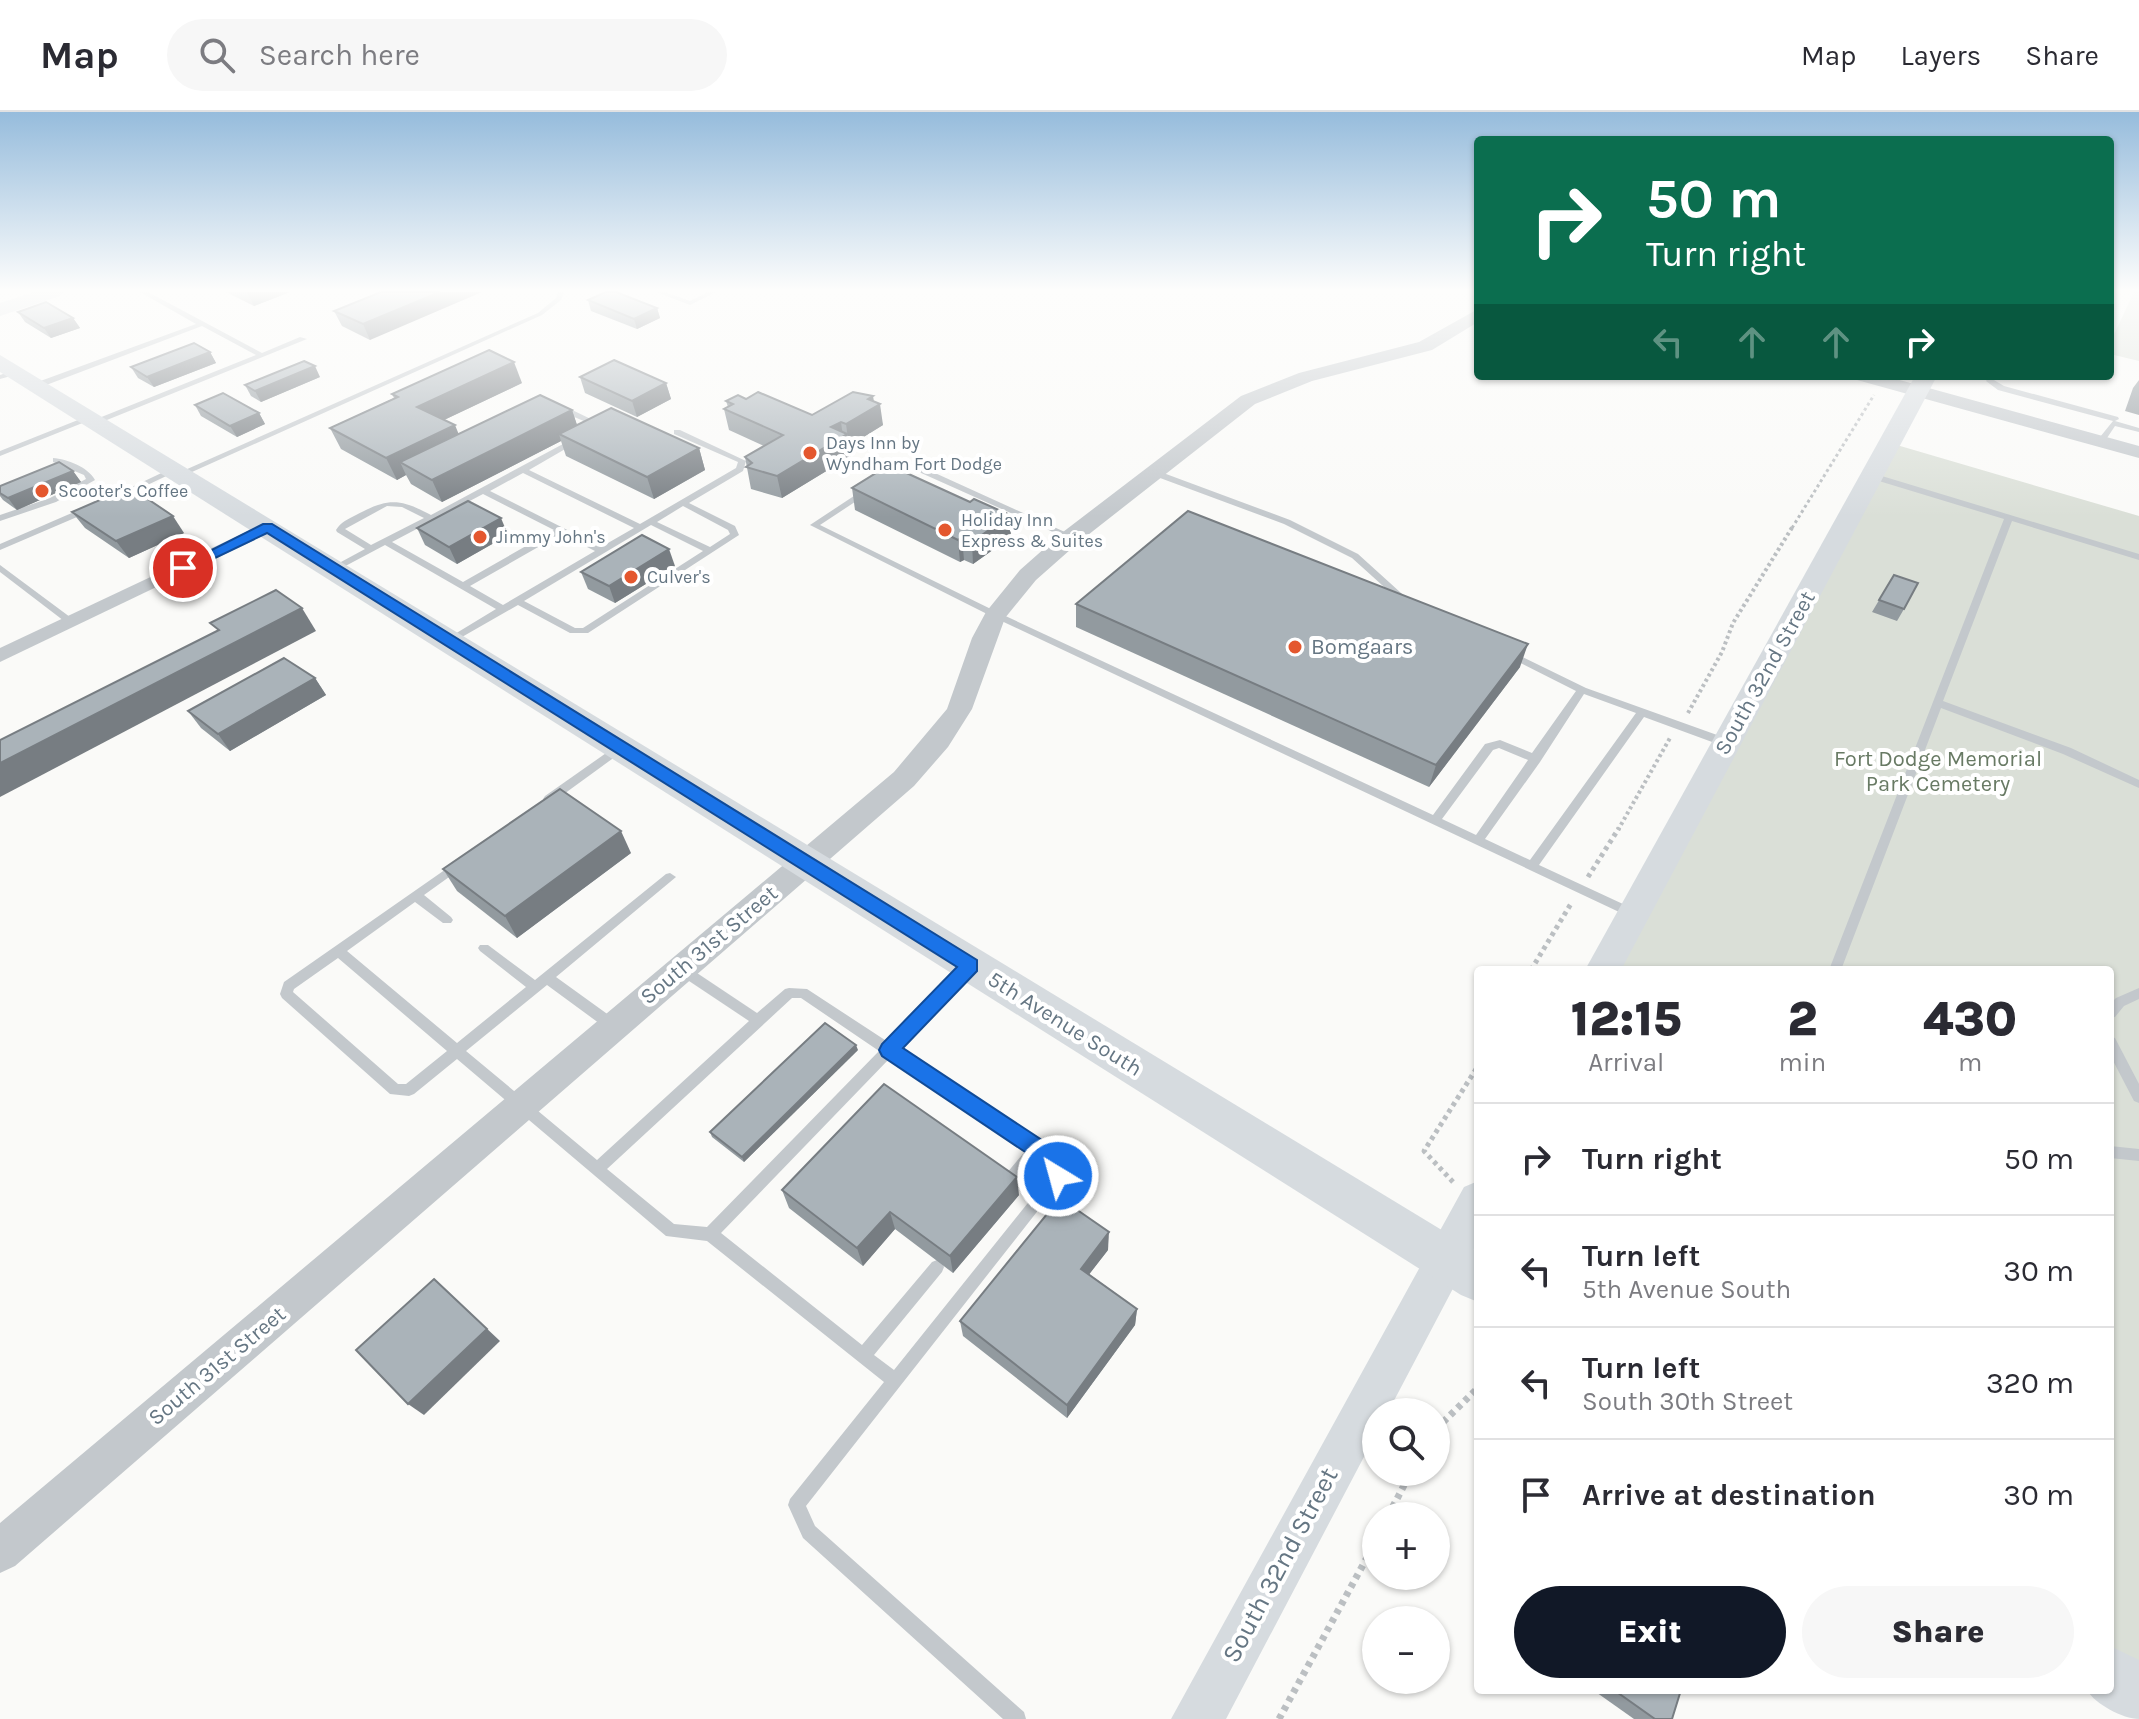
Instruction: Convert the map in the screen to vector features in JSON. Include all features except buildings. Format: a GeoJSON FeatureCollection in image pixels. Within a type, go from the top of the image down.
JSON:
{"type":"FeatureCollection","features":[{"type":"Feature","properties":{"kind":"main road","name":"5th Avenue South"},"geometry":{"type":"LineString","coordinates":[[5,370],[38,385],[1462,1269]]}},
{"type":"Feature","properties":{"kind":"main road","name":"South 32nd Street"},"geometry":{"type":"LineString","coordinates":[[1605,966],[1922,383]]}},
{"type":"Feature","properties":{"kind":"main road","name":"South 32nd Street"},"geometry":{"type":"LineString","coordinates":[[1197,1719],[1462,1269],[1474,1212]]}},
{"type":"Feature","properties":{"kind":"main road"},"geometry":{"type":"LineString","coordinates":[[2114,1677],[2139,1693]]}},
{"type":"Feature","properties":{"kind":"street","name":"South 31st Street"},"geometry":{"type":"LineString","coordinates":[[0,1551],[904,779],[944,734],[965,696],[976,652],[996,615],[1033,571],[1247,401],[1294,378],[1347,367]]}},
{"type":"Feature","properties":{"kind":"street"},"geometry":{"type":"LineString","coordinates":[[1886,380],[1922,383],[2139,452]]}},
{"type":"Feature","properties":{"kind":"street"},"geometry":{"type":"LineString","coordinates":[[0,656],[267,527]]}},
{"type":"Feature","properties":{"kind":"lane"},"geometry":{"type":"LineString","coordinates":[[38,385],[86,367]]}},
{"type":"Feature","properties":{"kind":"lane"},"geometry":{"type":"LineString","coordinates":[[0,454],[233,367]]}},
{"type":"Feature","properties":{"kind":"lane"},"geometry":{"type":"LineString","coordinates":[[0,547],[419,367]]}},
{"type":"Feature","properties":{"kind":"lane"},"geometry":{"type":"LineString","coordinates":[[1992,380],[1992,384],[2001,388],[2115,419]]}},
{"type":"Feature","properties":{"kind":"lane"},"geometry":{"type":"LineString","coordinates":[[333,569],[484,491],[597,427],[597,424],[561,408]]}},
{"type":"Feature","properties":{"kind":"lane"},"geometry":{"type":"LineString","coordinates":[[2100,442],[2113,423],[2139,430]]}},
{"type":"Feature","properties":{"kind":"lane"},"geometry":{"type":"LineString","coordinates":[[448,642],[740,469],[742,461],[677,432]]}},
{"type":"Feature","properties":{"kind":"lane"},"geometry":{"type":"LineString","coordinates":[[0,518],[53,500],[91,480],[87,473],[56,460]]}},
{"type":"Feature","properties":{"kind":"lane"},"geometry":{"type":"LineString","coordinates":[[1074,538],[910,465],[814,525],[996,615],[1634,914]]}},
{"type":"Feature","properties":{"kind":"lane"},"geometry":{"type":"LineString","coordinates":[[523,470],[710,551]]}},
{"type":"Feature","properties":{"kind":"lane"},"geometry":{"type":"LineString","coordinates":[[1155,473],[1287,522],[1355,556],[1418,611]]}},
{"type":"Feature","properties":{"kind":"lane"},"geometry":{"type":"LineString","coordinates":[[1872,476],[2139,557]]}},
{"type":"Feature","properties":{"kind":"lane"},"geometry":{"type":"LineString","coordinates":[[484,491],[602,551]]}},
{"type":"Feature","properties":{"kind":"lane"},"geometry":{"type":"LineString","coordinates":[[371,549],[340,530],[343,525],[389,503],[400,501],[431,518]]}},
{"type":"Feature","properties":{"kind":"lane"},"geometry":{"type":"LineString","coordinates":[[518,601],[573,631],[585,631],[735,535],[732,528],[683,503]]}},
{"type":"Feature","properties":{"kind":"lane"},"geometry":{"type":"LineString","coordinates":[[1837,966],[2009,517]]}},
{"type":"Feature","properties":{"kind":"lane"},"geometry":{"type":"LineString","coordinates":[[463,586],[561,530]]}},
{"type":"Feature","properties":{"kind":"lane"},"geometry":{"type":"LineString","coordinates":[[386,542],[503,609]]}},
{"type":"Feature","properties":{"kind":"lane"},"geometry":{"type":"LineString","coordinates":[[0,568],[71,622]]}},
{"type":"Feature","properties":{"kind":"lane"},"geometry":{"type":"LineString","coordinates":[[1503,651],[1582,690],[1680,723],[1727,743]]}},
{"type":"Feature","properties":{"kind":"lane"},"geometry":{"type":"LineString","coordinates":[[1478,840],[1582,690]]}},
{"type":"Feature","properties":{"kind":"lane"},"geometry":{"type":"LineString","coordinates":[[1938,703],[2067,751],[2139,784]]}},
{"type":"Feature","properties":{"kind":"lane"},"geometry":{"type":"LineString","coordinates":[[1533,865],[1642,712]]}},
{"type":"Feature","properties":{"kind":"lane"},"geometry":{"type":"LineString","coordinates":[[1435,820],[1489,747],[1500,744],[1536,759]]}},
{"type":"Feature","properties":{"kind":"lane"},"geometry":{"type":"LineString","coordinates":[[543,803],[619,748]]}},
{"type":"Feature","properties":{"kind":"lane"},"geometry":{"type":"LineString","coordinates":[[466,859],[288,986],[286,994],[395,1090],[409,1090],[670,877]]}},
{"type":"Feature","properties":{"kind":"lane"},"geometry":{"type":"LineString","coordinates":[[415,895],[447,920]]}},
{"type":"Feature","properties":{"kind":"lane"},"geometry":{"type":"LineString","coordinates":[[484,948],[535,987]]}},
{"type":"Feature","properties":{"kind":"lane"},"geometry":{"type":"LineString","coordinates":[[338,951],[671,1231],[710,1234],[895,1381]]}},
{"type":"Feature","properties":{"kind":"lane"},"geometry":{"type":"LineString","coordinates":[[710,1234],[971,966]]}},
{"type":"Feature","properties":{"kind":"lane"},"geometry":{"type":"LineString","coordinates":[[681,969],[758,1020]]}},
{"type":"Feature","properties":{"kind":"lane"},"geometry":{"type":"LineString","coordinates":[[547,978],[614,1027]]}},
{"type":"Feature","properties":{"kind":"lane"},"geometry":{"type":"LineString","coordinates":[[597,1169],[789,993],[803,993],[1056,1161],[1058,1176],[796,1505],[809,1532],[1017,1719]]}},
{"type":"Feature","properties":{"kind":"lane"},"geometry":{"type":"LineString","coordinates":[[2114,1009],[2120,1002],[2139,993]]}},
{"type":"Feature","properties":{"kind":"lane"},"geometry":{"type":"LineString","coordinates":[[2114,1050],[2139,1097]]}},
{"type":"Feature","properties":{"kind":"lane"},"geometry":{"type":"LineString","coordinates":[[1005,1186],[1037,1148]]}},
{"type":"Feature","properties":{"kind":"lane"},"geometry":{"type":"LineString","coordinates":[[2114,1152],[2139,1155]]}},
{"type":"Feature","properties":{"kind":"lane"},"geometry":{"type":"LineString","coordinates":[[863,1356],[937,1267]]}},
{"type":"Feature","properties":{"kind":"path"},"geometry":{"type":"LineString","coordinates":[[1533,966],[1645,787],[1722,652],[1733,623],[1873,380]]}},
{"type":"Feature","properties":{"kind":"path"},"geometry":{"type":"LineString","coordinates":[[1474,1072],[1424,1151],[1474,1201]]}},
{"type":"Feature","properties":{"kind":"path"},"geometry":{"type":"LineString","coordinates":[[1450,1415],[1474,1392]]}},
{"type":"Feature","properties":{"kind":"path"},"geometry":{"type":"LineString","coordinates":[[1279,1719],[1362,1567]]}},
{"type":"Feature","properties":{"kind":"green space","name":"Fort Dodge Memorial Park Cemetery"},"geometry":{"type":"Polygon","coordinates":[[[1890,443],[2139,516],[2139,1693],[2114,1677],[2114,966],[1605,966],[1890,443]]]}},
{"type":"Feature","properties":{"kind":"place","name":"Days Inn by Wyndham Fort Dodge"},"geometry":{"type":"Point","coordinates":[810,453]}},
{"type":"Feature","properties":{"kind":"place","name":"Scooter's Coffee"},"geometry":{"type":"Point","coordinates":[42,491]}},
{"type":"Feature","properties":{"kind":"place","name":"Holiday Inn Express & Suites"},"geometry":{"type":"Point","coordinates":[945,530]}},
{"type":"Feature","properties":{"kind":"place","name":"Jimmy John's"},"geometry":{"type":"Point","coordinates":[480,537]}},
{"type":"Feature","properties":{"kind":"place","name":"Culver's"},"geometry":{"type":"Point","coordinates":[631,577]}},
{"type":"Feature","properties":{"kind":"place","name":"Bomgaars"},"geometry":{"type":"Point","coordinates":[1295,647]}},
{"type":"Feature","properties":{"kind":"route"},"geometry":{"type":"LineString","coordinates":[[183,568],[267,527],[971,966],[889,1050],[1056,1161],[1058,1176]]}}]}
